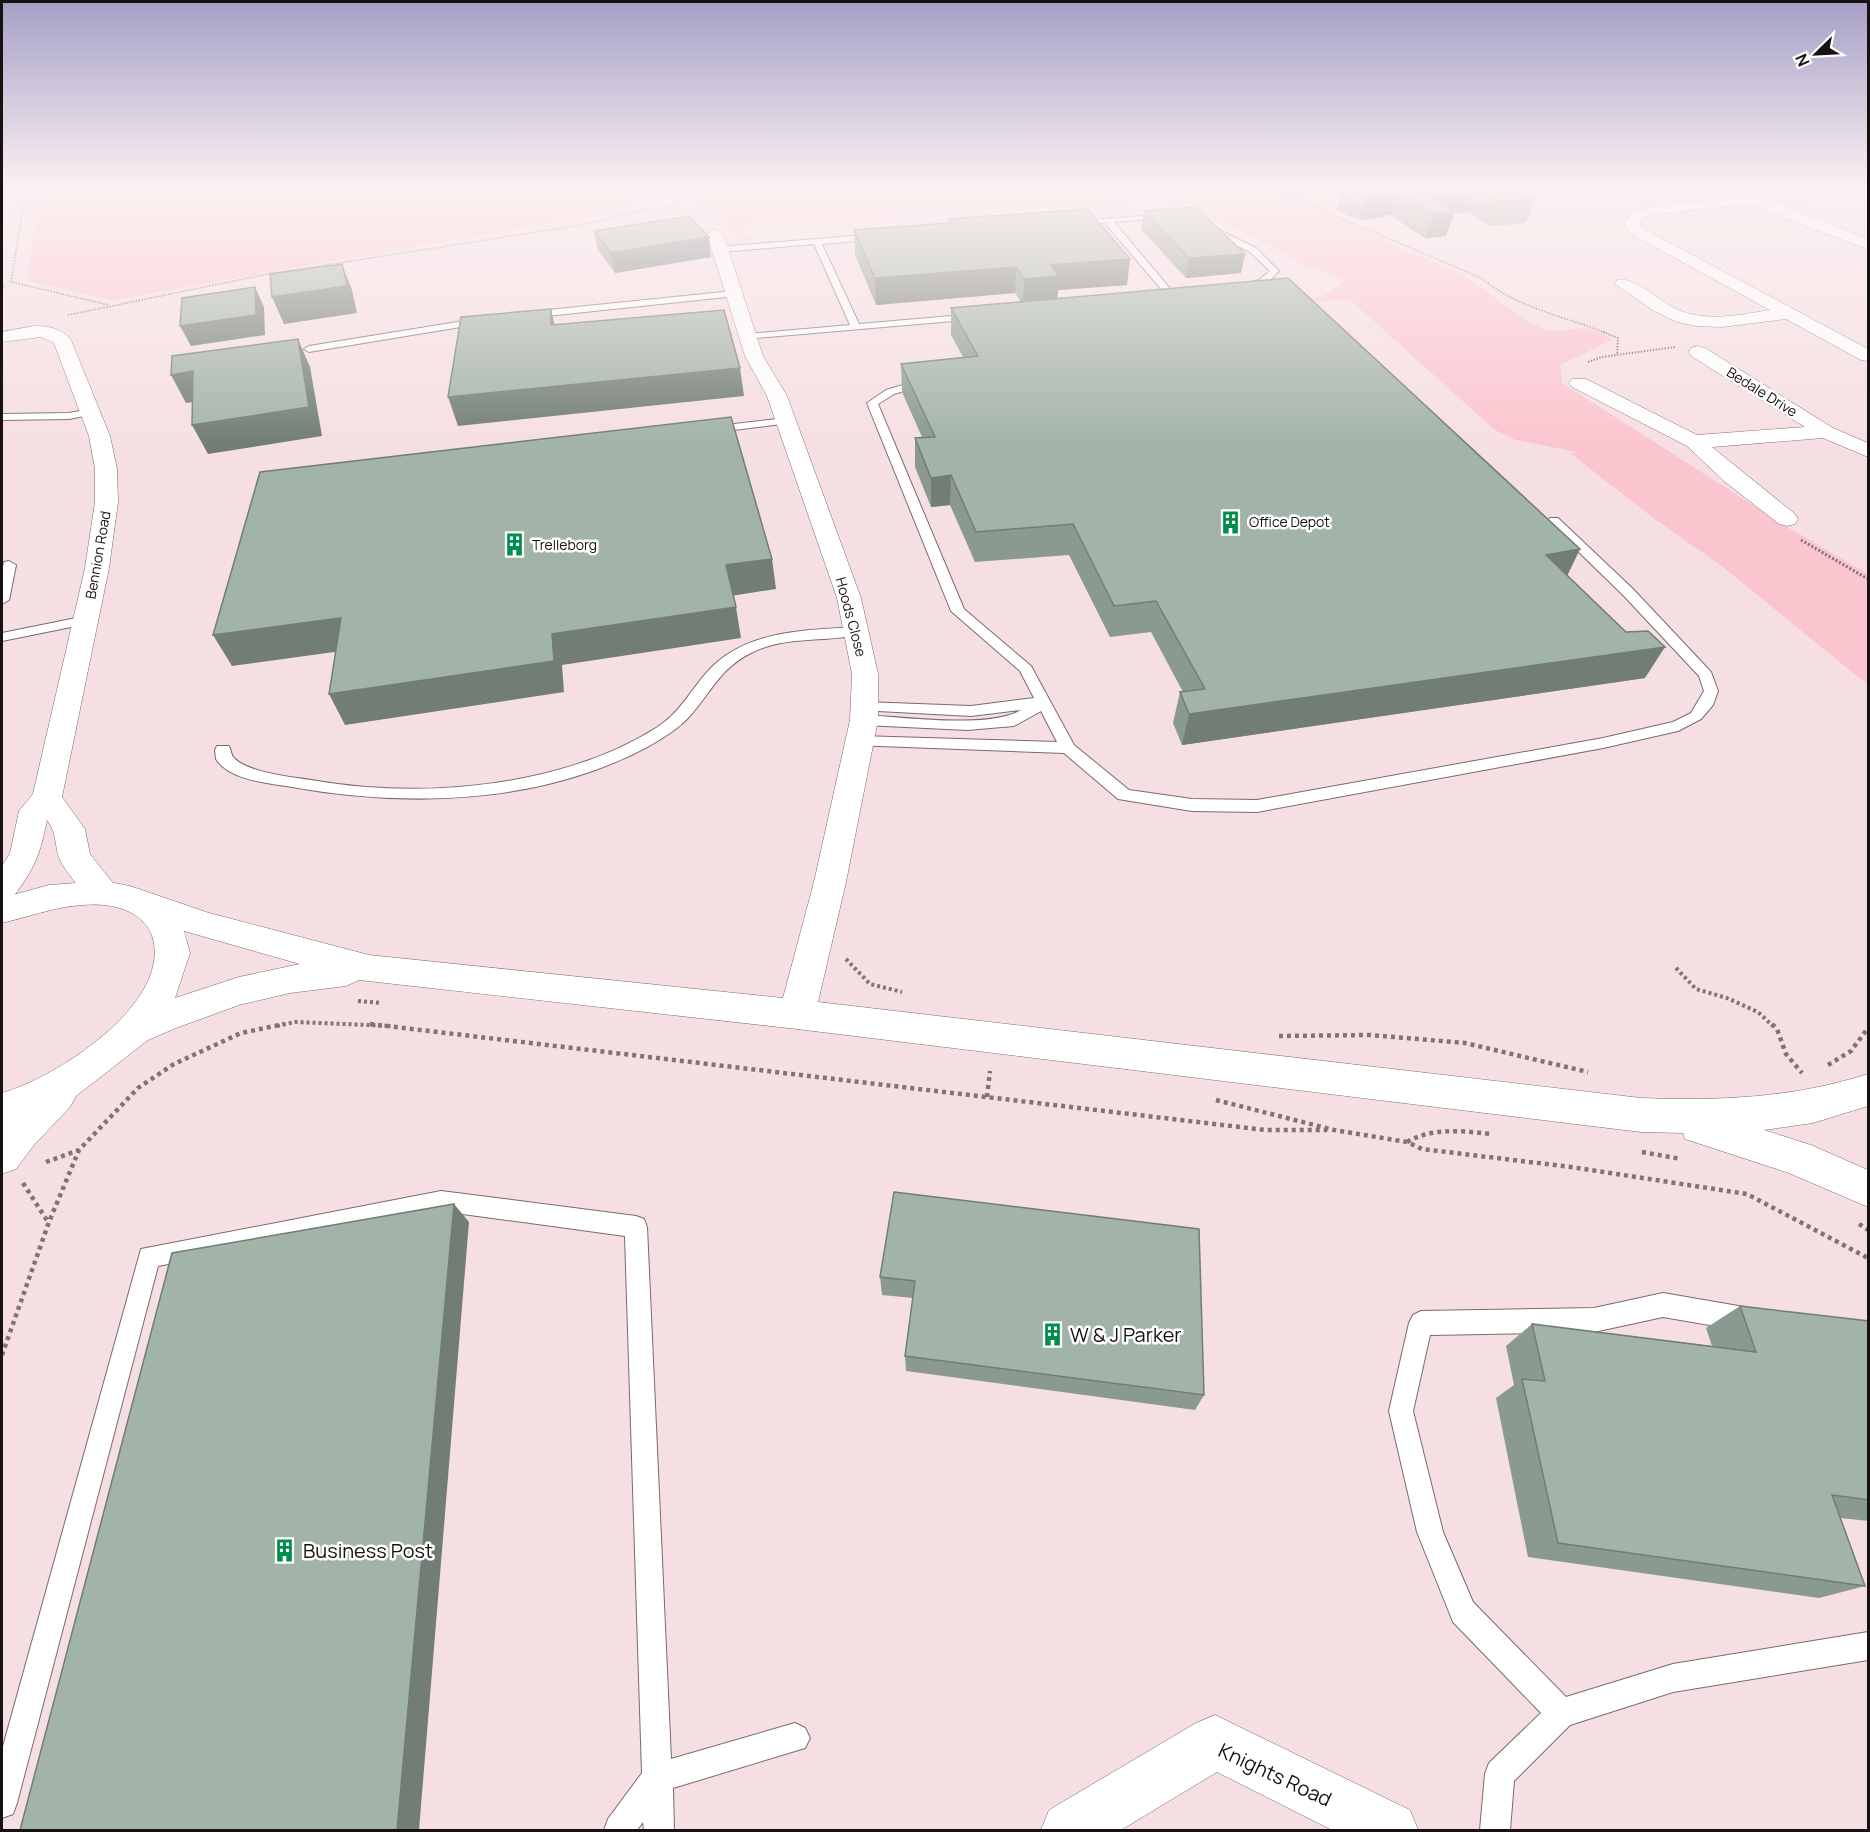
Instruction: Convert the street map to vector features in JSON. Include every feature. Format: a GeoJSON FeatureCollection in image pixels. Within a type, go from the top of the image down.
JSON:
{"type":"FeatureCollection","features":[{"type":"Feature","properties":{"kind":"street","name":"Hoods Close"},"geometry":{"type":"LineString","coordinates":[[727,274],[754,356],[777,396],[849,598],[865,674],[862,723],[831,882],[797,1014]]}},
{"type":"Feature","properties":{"kind":"street"},"geometry":{"type":"LineString","coordinates":[[1717,274],[1869,356]]}},
{"type":"Feature","properties":{"kind":"street"},"geometry":{"type":"LineString","coordinates":[[1623,284],[1673,314],[1697,321],[1719,322],[1789,313]]}},
{"type":"Feature","properties":{"kind":"street","name":"Bennion Road"},"geometry":{"type":"LineString","coordinates":[[2,337],[41,331],[55,333],[62,340],[91,412],[105,468],[107,501],[100,554],[47,798],[34,811],[24,854],[2,888]]}},
{"type":"Feature","properties":{"kind":"street"},"geometry":{"type":"LineString","coordinates":[[1677,354],[1718,349]]}},
{"type":"Feature","properties":{"kind":"street","name":"Bedale Drive"},"geometry":{"type":"LineString","coordinates":[[1698,352],[1826,432],[1869,451]]}},
{"type":"Feature","properties":{"kind":"street"},"geometry":{"type":"LineString","coordinates":[[1579,383],[1694,441],[1732,476],[1787,519]]}},
{"type":"Feature","properties":{"kind":"street","name":"Bedale Drive"},"geometry":{"type":"LineString","coordinates":[[1694,441],[1826,432]]}},
{"type":"Feature","properties":{"kind":"street"},"geometry":{"type":"LineString","coordinates":[[47,798],[70,829],[75,858],[104,892]]}},
{"type":"Feature","properties":{"kind":"street"},"geometry":{"type":"LineString","coordinates":[[2,911],[17,904],[67,892],[104,892],[141,902],[363,985]]}},
{"type":"Feature","properties":{"kind":"street"},"geometry":{"type":"LineString","coordinates":[[136,1029],[164,989],[173,952],[165,922],[141,902]]}},
{"type":"Feature","properties":{"kind":"street"},"geometry":{"type":"LineString","coordinates":[[18,1165],[20,1133],[73,1079],[136,1029],[177,1011],[237,990],[300,976],[363,985],[797,1014],[1640,1133],[1713,1130],[1797,1158],[1860,1204]]}},
{"type":"Feature","properties":{"kind":"street"},"geometry":{"type":"LineString","coordinates":[[2,1110],[15,1107],[73,1079]]}},
{"type":"Feature","properties":{"kind":"street"},"geometry":{"type":"LineString","coordinates":[[1640,1133],[1717,1118],[1810,1108],[1869,1090]]}},
{"type":"Feature","properties":{"kind":"street","name":"Knights Road"},"geometry":{"type":"LineString","coordinates":[[1070,1830],[1215,1742],[1390,1830]]}},
{"type":"Feature","properties":{"kind":"lane"},"geometry":{"type":"LineString","coordinates":[[833,274],[856,328]]}},
{"type":"Feature","properties":{"kind":"lane"},"geometry":{"type":"LineString","coordinates":[[1154,274],[1171,294]]}},
{"type":"Feature","properties":{"kind":"lane"},"geometry":{"type":"LineString","coordinates":[[1232,288],[1261,284],[1273,274]]}},
{"type":"Feature","properties":{"kind":"lane"},"geometry":{"type":"LineString","coordinates":[[520,316],[733,294]]}},
{"type":"Feature","properties":{"kind":"lane"},"geometry":{"type":"LineString","coordinates":[[748,337],[983,316]]}},
{"type":"Feature","properties":{"kind":"lane"},"geometry":{"type":"LineString","coordinates":[[309,349],[497,319]]}},
{"type":"Feature","properties":{"kind":"lane"},"geometry":{"type":"LineString","coordinates":[[932,379],[890,392],[872,403],[958,611],[1026,669],[1068,748],[1124,795],[1192,805],[1257,806],[1603,743],[1678,726],[1696,716],[1705,705],[1711,691],[1706,675],[1635,600],[1554,521]]}},
{"type":"Feature","properties":{"kind":"lane"},"geometry":{"type":"LineString","coordinates":[[2,417],[69,416],[91,412]]}},
{"type":"Feature","properties":{"kind":"lane"},"geometry":{"type":"LineString","coordinates":[[694,432],[785,421]]}},
{"type":"Feature","properties":{"kind":"lane"},"geometry":{"type":"LineString","coordinates":[[2,600],[9,565]]}},
{"type":"Feature","properties":{"kind":"lane"},"geometry":{"type":"LineString","coordinates":[[2,636],[86,620]]}},
{"type":"Feature","properties":{"kind":"lane"},"geometry":{"type":"LineString","coordinates":[[223,750],[224,759],[232,766],[266,777],[323,789],[438,793],[525,783],[608,759],[642,743],[678,720],[715,672],[731,657],[754,645],[794,636],[857,632]]}},
{"type":"Feature","properties":{"kind":"lane"},"geometry":{"type":"LineString","coordinates":[[862,723],[967,725],[1014,721],[1044,702]]}},
{"type":"Feature","properties":{"kind":"lane"},"geometry":{"type":"LineString","coordinates":[[862,723],[1068,748]]}},
{"type":"Feature","properties":{"kind":"lane"},"geometry":{"type":"LineString","coordinates":[[2,1803],[148,1257],[441,1200],[636,1227],[659,1830]]}},
{"type":"Feature","properties":{"kind":"lane"},"geometry":{"type":"LineString","coordinates":[[1561,1713],[1463,1612],[1430,1532],[1401,1411],[1421,1323],[1594,1320],[1663,1305],[1768,1323]]}},
{"type":"Feature","properties":{"kind":"lane"},"geometry":{"type":"LineString","coordinates":[[1495,1830],[1500,1774],[1561,1713],[1673,1678],[1869,1646]]}},
{"type":"Feature","properties":{"kind":"lane"},"geometry":{"type":"LineString","coordinates":[[619,1830],[657,1778],[795,1738]]}},
{"type":"Feature","properties":{"kind":"path"},"geometry":{"type":"LineString","coordinates":[[12,274],[11,282],[110,305]]}},
{"type":"Feature","properties":{"kind":"path"},"geometry":{"type":"LineString","coordinates":[[65,316],[266,274]]}},
{"type":"Feature","properties":{"kind":"path"},"geometry":{"type":"LineString","coordinates":[[1471,274],[1505,296],[1594,327],[1618,338],[1617,355]]}},
{"type":"Feature","properties":{"kind":"path"},"geometry":{"type":"LineString","coordinates":[[844,957],[870,984],[904,992]]}},
{"type":"Feature","properties":{"kind":"path"},"geometry":{"type":"LineString","coordinates":[[1676,968],[1696,989],[1727,998],[1758,1012],[1777,1029],[1786,1053],[1807,1078]]}},
{"type":"Feature","properties":{"kind":"path"},"geometry":{"type":"LineString","coordinates":[[363,985],[391,1004]]}},
{"type":"Feature","properties":{"kind":"path"},"geometry":{"type":"LineString","coordinates":[[2,1355],[49,1222],[79,1150],[138,1088],[174,1064],[241,1034],[295,1022],[340,1022],[408,1028],[1265,1130],[1334,1130]]}},
{"type":"Feature","properties":{"kind":"path"},"geometry":{"type":"LineString","coordinates":[[1277,1036],[1370,1035],[1465,1043],[1590,1072]]}},
{"type":"Feature","properties":{"kind":"path"},"geometry":{"type":"LineString","coordinates":[[978,1071],[1001,1074]]}},
{"type":"Feature","properties":{"kind":"path"},"geometry":{"type":"LineString","coordinates":[[987,1097],[990,1072]]}},
{"type":"Feature","properties":{"kind":"path"},"geometry":{"type":"LineString","coordinates":[[1206,1099],[1334,1130],[1407,1142],[1422,1149],[1571,1167],[1747,1194],[1869,1258]]}},
{"type":"Feature","properties":{"kind":"path"},"geometry":{"type":"LineString","coordinates":[[1407,1142],[1417,1134],[1462,1132],[1498,1135]]}},
{"type":"Feature","properties":{"kind":"path"},"geometry":{"type":"LineString","coordinates":[[1640,1133],[1684,1159]]}},
{"type":"Feature","properties":{"kind":"path"},"geometry":{"type":"LineString","coordinates":[[49,1222],[18,1165],[46,1162],[79,1150]]}},
{"type":"Feature","properties":{"kind":"path"},"geometry":{"type":"LineString","coordinates":[[46,1162],[52,1153]]}},
{"type":"Feature","properties":{"kind":"path"},"geometry":{"type":"LineString","coordinates":[[1860,1204],[1869,1230]]}},
{"type":"Feature","properties":{"kind":"shaded area"},"geometry":{"type":"Polygon","coordinates":[[[28,274],[258,274],[113,300],[27,281],[28,274]]]}},
{"type":"Feature","properties":{"kind":"shaded area"},"geometry":{"type":"Polygon","coordinates":[[[1328,274],[1461,274],[1539,327],[1558,331],[1592,329],[1612,340],[1560,365],[1562,383],[1789,528],[1868,574],[1868,685],[1723,567],[1652,517],[1570,453],[1576,452],[1516,440],[1495,430],[1349,299],[1300,303],[1296,300],[1324,296],[1345,280],[1328,274]]]}},
{"type":"Feature","properties":{"kind":"building"},"geometry":{"type":"Polygon","coordinates":[[[270,274],[344,274],[347,286],[272,297],[270,274]]]}},
{"type":"Feature","properties":{"kind":"building"},"geometry":{"type":"Polygon","coordinates":[[[873,274],[920,274],[875,278],[873,274]]]}},
{"type":"Feature","properties":{"kind":"building"},"geometry":{"type":"Polygon","coordinates":[[[1021,274],[1059,276],[1024,279],[1021,274]]]}},
{"type":"Feature","properties":{"kind":"building","name":"Office Depot"},"geometry":{"type":"Polygon","coordinates":[[[1288,278],[1580,549],[1546,555],[1626,632],[1648,631],[1665,647],[1189,714],[1180,692],[1205,689],[1156,601],[1114,606],[1073,524],[976,532],[951,475],[931,478],[915,438],[935,437],[901,364],[978,356],[951,308],[1288,278]]]}},
{"type":"Feature","properties":{"kind":"building"},"geometry":{"type":"Polygon","coordinates":[[[255,287],[256,315],[180,326],[182,298],[255,287]]]}},
{"type":"Feature","properties":{"kind":"building"},"geometry":{"type":"Polygon","coordinates":[[[551,309],[551,325],[724,310],[740,368],[448,397],[461,317],[551,309]]]}},
{"type":"Feature","properties":{"kind":"building"},"geometry":{"type":"Polygon","coordinates":[[[298,339],[309,407],[192,425],[193,371],[171,375],[172,356],[298,339]]]}},
{"type":"Feature","properties":{"kind":"building","name":"Trelleborg"},"geometry":{"type":"Polygon","coordinates":[[[731,417],[772,559],[726,565],[736,607],[552,634],[554,661],[329,694],[341,618],[213,635],[260,472],[731,417]]]}},
{"type":"Feature","properties":{"kind":"building","name":"W & J Parker"},"geometry":{"type":"Polygon","coordinates":[[[894,1192],[1199,1229],[1204,1395],[905,1356],[915,1281],[880,1277],[894,1192]]]}},
{"type":"Feature","properties":{"kind":"building","name":"Business Post"},"geometry":{"type":"Polygon","coordinates":[[[454,1204],[397,1830],[20,1830],[172,1253],[454,1204]]]}},
{"type":"Feature","properties":{"kind":"building"},"geometry":{"type":"Polygon","coordinates":[[[1740,1306],[1869,1321],[1869,1500],[1832,1495],[1865,1586],[1558,1543],[1522,1379],[1545,1381],[1532,1324],[1756,1352],[1740,1306]]]}},
{"type":"Feature","properties":{"kind":"place","name":"Office Depot"},"geometry":{"type":"Point","coordinates":[1231,522]}},
{"type":"Feature","properties":{"kind":"place","name":"Trelleborg"},"geometry":{"type":"Point","coordinates":[514,545]}},
{"type":"Feature","properties":{"kind":"place","name":"W & J Parker"},"geometry":{"type":"Point","coordinates":[1052,1335]}},
{"type":"Feature","properties":{"kind":"place","name":"Business Post"},"geometry":{"type":"Point","coordinates":[285,1551]}}]}
